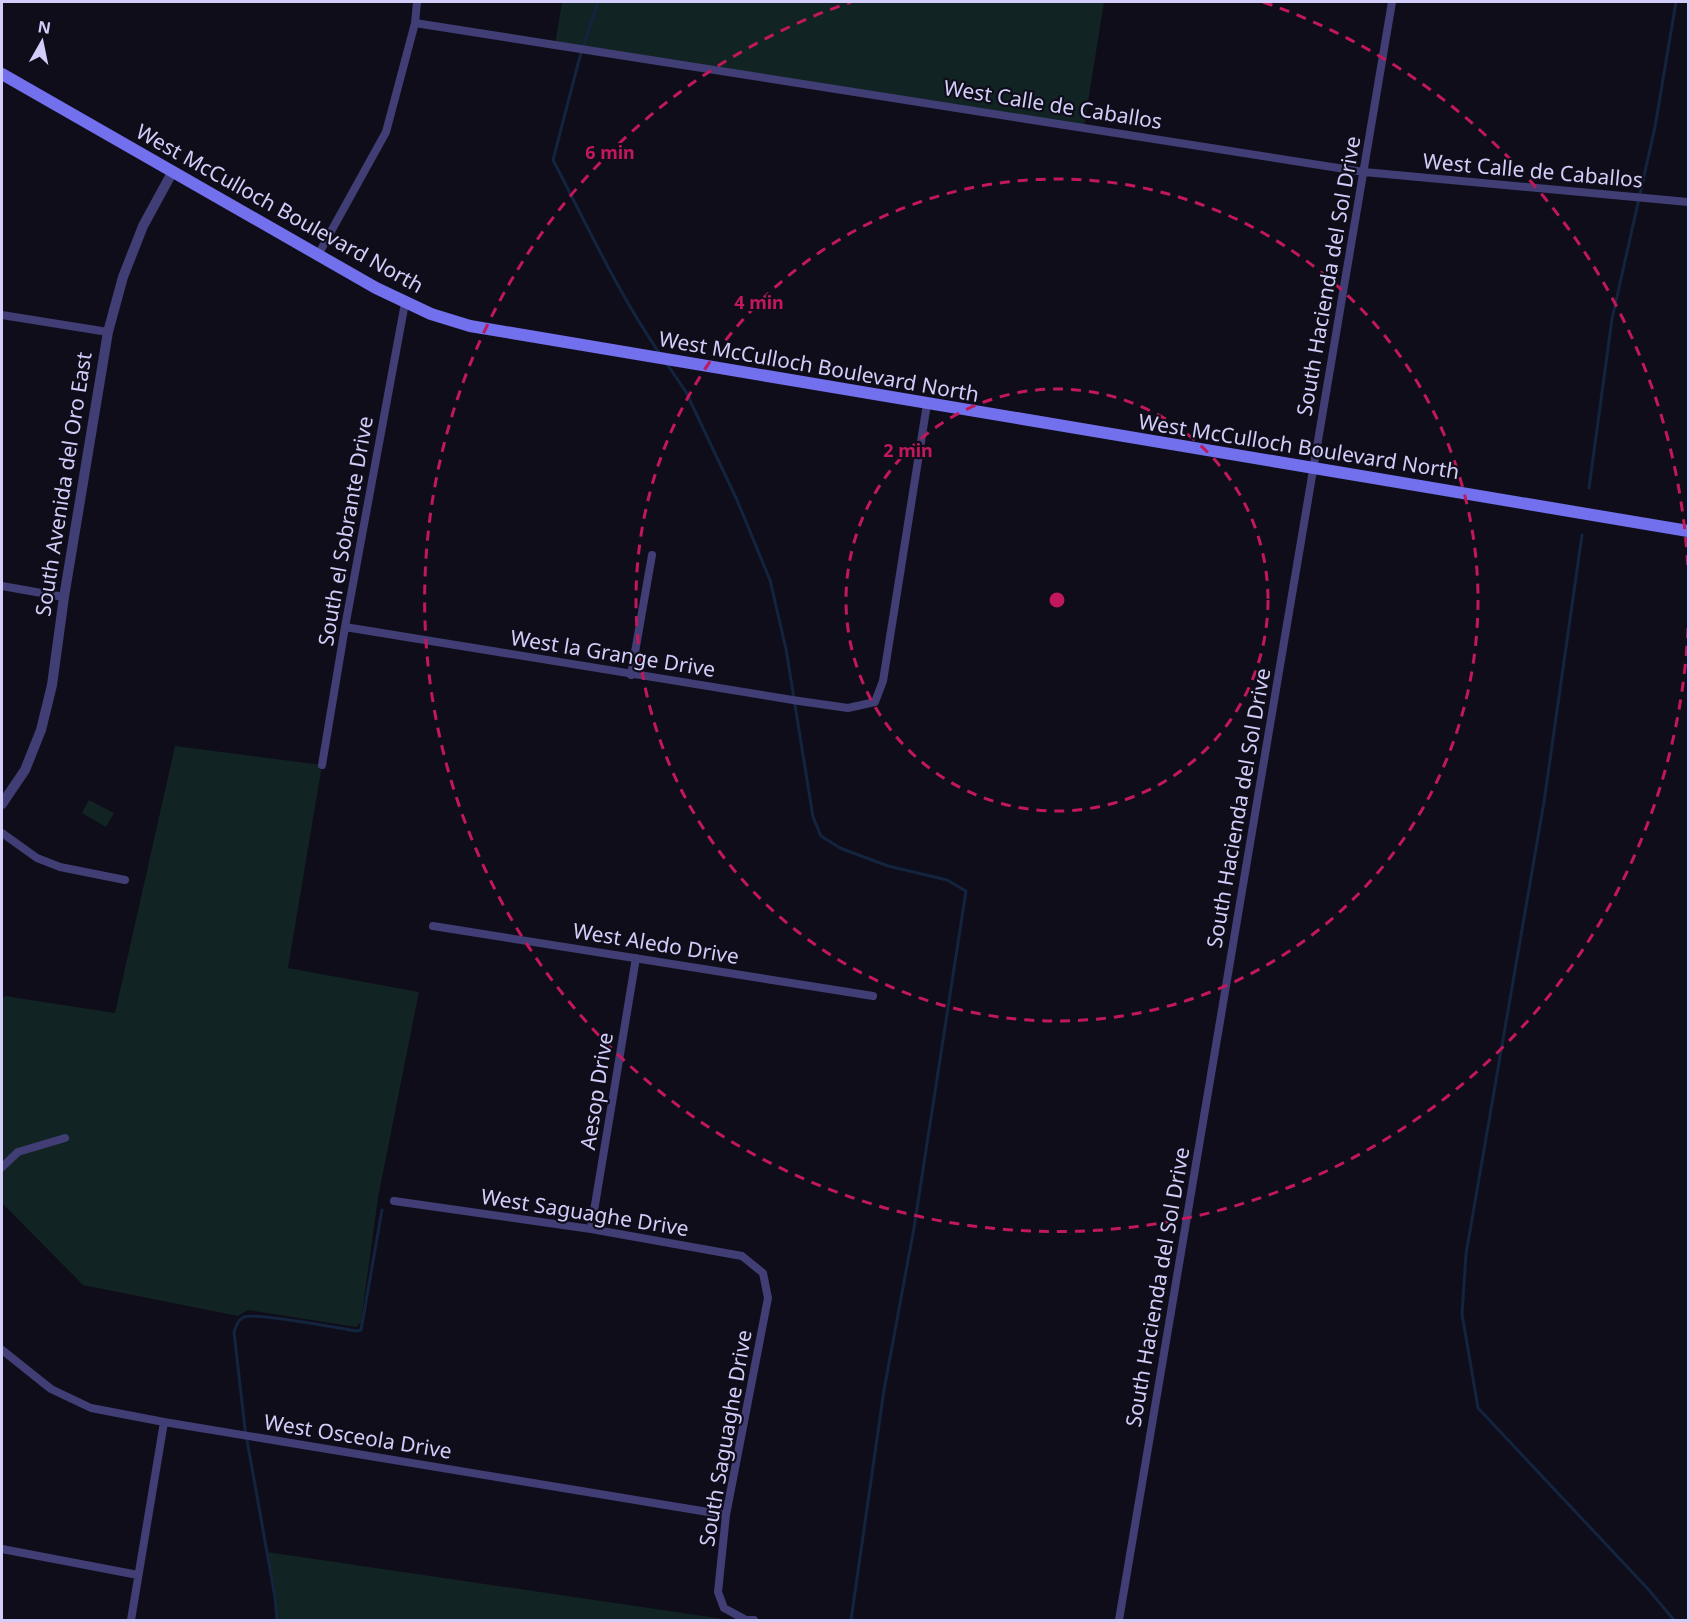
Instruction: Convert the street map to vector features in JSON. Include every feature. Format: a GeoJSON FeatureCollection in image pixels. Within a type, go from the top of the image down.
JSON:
{"type":"FeatureCollection","features":[{"type":"Feature","properties":{"kind":"main road","name":"West McCulloch Boulevard North"},"geometry":{"type":"LineString","coordinates":[[2,74],[405,303],[450,321],[491,331],[1689,531]]}},
{"type":"Feature","properties":{"kind":"street"},"geometry":{"type":"LineString","coordinates":[[318,255],[386,132],[415,22],[417,2]]}},
{"type":"Feature","properties":{"kind":"street","name":"South Hacienda del Sol Drive"},"geometry":{"type":"LineString","coordinates":[[1119,1620],[1392,2]]}},
{"type":"Feature","properties":{"kind":"street","name":"West Calle de Caballos"},"geometry":{"type":"LineString","coordinates":[[415,22],[1364,172],[1689,202]]}},
{"type":"Feature","properties":{"kind":"street","name":"South Avenida del Oro East"},"geometry":{"type":"LineString","coordinates":[[2,804],[26,770],[41,730],[52,685],[64,597],[108,332],[131,254],[143,226],[173,171]]}},
{"type":"Feature","properties":{"kind":"street","name":"South el Sobrante Drive"},"geometry":{"type":"LineString","coordinates":[[322,765],[405,303]]}},
{"type":"Feature","properties":{"kind":"street"},"geometry":{"type":"LineString","coordinates":[[2,315],[108,332]]}},
{"type":"Feature","properties":{"kind":"street","name":"West la Grange Drive"},"geometry":{"type":"LineString","coordinates":[[345,627],[631,675],[848,708],[875,702],[883,681],[927,404]]}},
{"type":"Feature","properties":{"kind":"street"},"geometry":{"type":"LineString","coordinates":[[631,675],[652,555]]}},
{"type":"Feature","properties":{"kind":"street"},"geometry":{"type":"LineString","coordinates":[[2,586],[64,597]]}},
{"type":"Feature","properties":{"kind":"street"},"geometry":{"type":"LineString","coordinates":[[2,833],[37,858],[60,867],[125,880]]}},
{"type":"Feature","properties":{"kind":"street","name":"West Aledo Drive"},"geometry":{"type":"LineString","coordinates":[[433,926],[873,996]]}},
{"type":"Feature","properties":{"kind":"street","name":"Aesop Drive"},"geometry":{"type":"LineString","coordinates":[[591,1230],[636,958]]}},
{"type":"Feature","properties":{"kind":"street"},"geometry":{"type":"LineString","coordinates":[[2,1167],[18,1152],[65,1138]]}},
{"type":"Feature","properties":{"kind":"street","name":"West Saguaghe Drive"},"geometry":{"type":"LineString","coordinates":[[394,1202],[591,1230],[742,1256],[763,1273]]}},
{"type":"Feature","properties":{"kind":"street","name":"South Saguaghe Drive"},"geometry":{"type":"LineString","coordinates":[[754,1620],[746,1620],[724,1608],[718,1592],[726,1515],[768,1298],[763,1273]]}},
{"type":"Feature","properties":{"kind":"street","name":"West Osceola Drive"},"geometry":{"type":"LineString","coordinates":[[2,1350],[51,1389],[91,1408],[726,1515]]}},
{"type":"Feature","properties":{"kind":"street"},"geometry":{"type":"LineString","coordinates":[[131,1620],[164,1422]]}},
{"type":"Feature","properties":{"kind":"street"},"geometry":{"type":"LineString","coordinates":[[2,1549],[138,1575]]}},
{"type":"Feature","properties":{"kind":"shaded area"},"geometry":{"type":"Polygon","coordinates":[[[562,2],[1104,2],[1084,127],[555,44],[562,2]]]}},
{"type":"Feature","properties":{"kind":"shaded area"},"geometry":{"type":"Polygon","coordinates":[[[175,746],[322,765],[288,968],[419,992],[378,1198],[361,1322],[356,1327],[248,1310],[238,1316],[83,1285],[2,1203],[2,999],[5,996],[115,1013],[175,746]]]}},
{"type":"Feature","properties":{"kind":"shaded area"},"geometry":{"type":"Polygon","coordinates":[[[89,800],[114,813],[106,827],[82,813],[89,800]]]}},
{"type":"Feature","properties":{"kind":"shaded area"},"geometry":{"type":"Polygon","coordinates":[[[267,1552],[717,1618],[729,1620],[277,1620],[267,1552]]]}},
{"type":"Feature","properties":{"kind":"waterway"},"geometry":{"type":"LineString","coordinates":[[598,2],[579,60],[553,160],[617,283],[660,354]]}},
{"type":"Feature","properties":{"kind":"waterway"},"geometry":{"type":"LineString","coordinates":[[1589,488],[1612,319],[1655,127],[1676,2]]}},
{"type":"Feature","properties":{"kind":"waterway"},"geometry":{"type":"LineString","coordinates":[[667,364],[686,392],[737,500],[770,580],[786,649],[813,817],[821,836],[840,848],[888,866],[947,880],[966,891],[914,1228],[884,1390],[851,1620]]}},
{"type":"Feature","properties":{"kind":"waterway"},"geometry":{"type":"LineString","coordinates":[[1582,535],[1544,802],[1466,1254],[1462,1314],[1478,1408],[1648,1589],[1674,1620]]}},
{"type":"Feature","properties":{"kind":"waterway"},"geometry":{"type":"LineString","coordinates":[[277,1620],[275,1597],[245,1429],[234,1332],[240,1320],[252,1316],[361,1330],[382,1210]]}}]}
